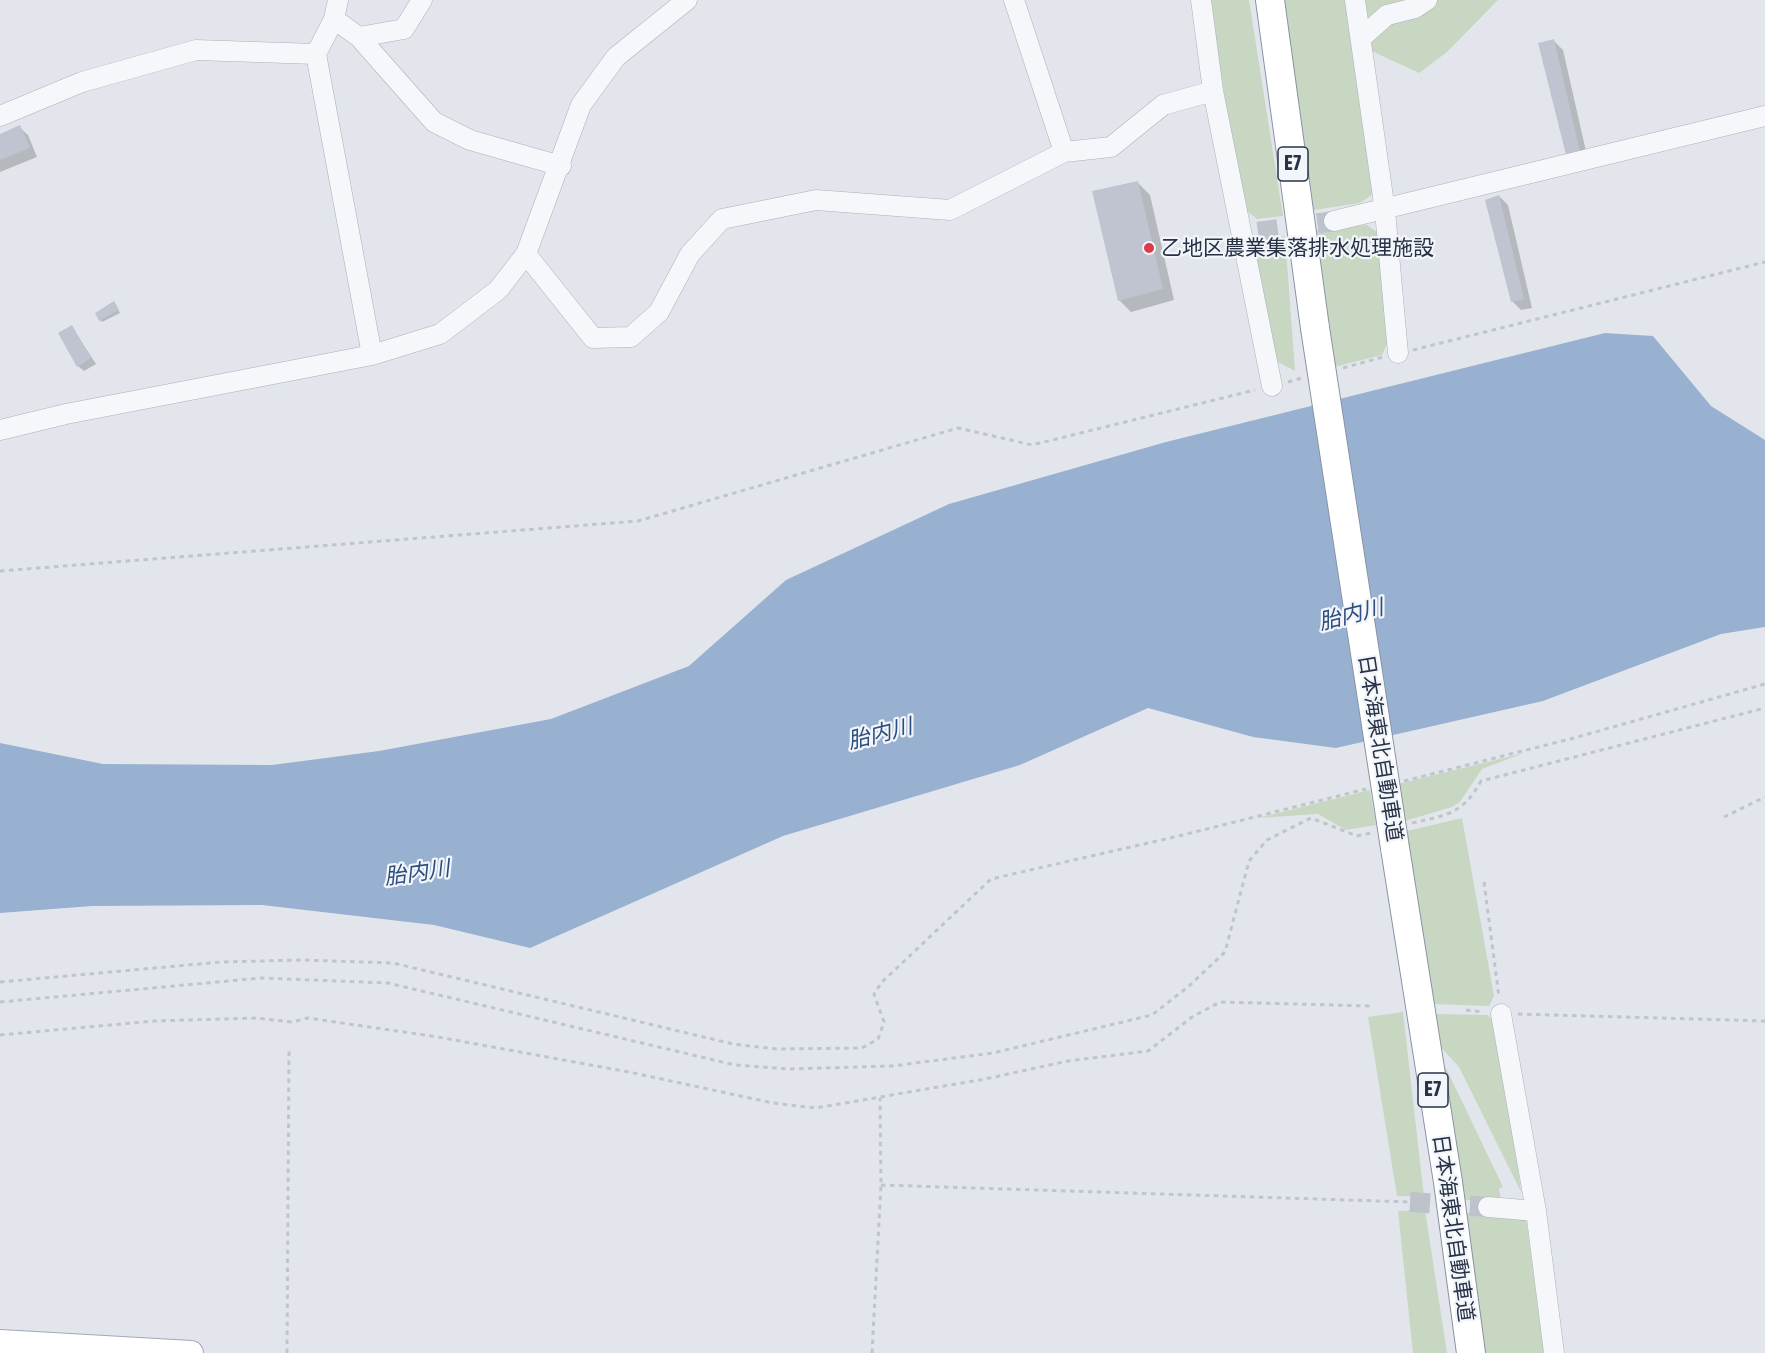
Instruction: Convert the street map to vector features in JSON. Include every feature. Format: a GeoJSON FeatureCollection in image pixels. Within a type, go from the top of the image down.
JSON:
{"type":"FeatureCollection","features":[{"type":"Feature","properties":{"kind":"highway","name":"日本海東北自動車道"},"geometry":{"type":"LineString","coordinates":[[1270,0],[1387,840],[1448,1182],[1469,1343]]}},
{"type":"Feature","properties":{"kind":"main road"},"geometry":{"type":"LineString","coordinates":[[0,1342],[191,1353]]}},
{"type":"Feature","properties":{"kind":"street"},"geometry":{"type":"LineString","coordinates":[[358,37],[404,29],[422,0]]}},
{"type":"Feature","properties":{"kind":"street"},"geometry":{"type":"LineString","coordinates":[[0,430],[66,414],[372,355],[440,334],[498,290],[526,254],[561,166],[581,105],[616,57],[687,0]]}},
{"type":"Feature","properties":{"kind":"street"},"geometry":{"type":"LineString","coordinates":[[1014,0],[1064,153]]}},
{"type":"Feature","properties":{"kind":"street"},"geometry":{"type":"LineString","coordinates":[[1201,0],[1213,91],[1250,234],[1272,386]]}},
{"type":"Feature","properties":{"kind":"street"},"geometry":{"type":"LineString","coordinates":[[1355,0],[1385,211],[1398,353]]}},
{"type":"Feature","properties":{"kind":"street"},"geometry":{"type":"LineString","coordinates":[[1361,39],[1387,15],[1415,8],[1427,0]]}},
{"type":"Feature","properties":{"kind":"street"},"geometry":{"type":"LineString","coordinates":[[372,355],[316,54],[336,10],[434,122],[470,140],[561,166]]}},
{"type":"Feature","properties":{"kind":"street"},"geometry":{"type":"LineString","coordinates":[[0,116],[82,82],[196,50],[316,54]]}},
{"type":"Feature","properties":{"kind":"street"},"geometry":{"type":"LineString","coordinates":[[526,254],[593,338],[631,337],[659,312],[690,254],[722,219],[816,200],[950,210],[1064,153],[1111,147],[1163,105],[1213,91]]}},
{"type":"Feature","properties":{"kind":"street"},"geometry":{"type":"LineString","coordinates":[[1334,221],[1385,211],[1765,116]]}},
{"type":"Feature","properties":{"kind":"street"},"geometry":{"type":"LineString","coordinates":[[1501,1014],[1536,1211],[1554,1353]]}},
{"type":"Feature","properties":{"kind":"street"},"geometry":{"type":"LineString","coordinates":[[1488,1208],[1536,1211]]}},
{"type":"Feature","properties":{"kind":"path"},"geometry":{"type":"LineString","coordinates":[[1341,368],[1765,262]]}},
{"type":"Feature","properties":{"kind":"path"},"geometry":{"type":"LineString","coordinates":[[0,572],[638,521],[958,428],[1032,446],[1306,377]]}},
{"type":"Feature","properties":{"kind":"path"},"geometry":{"type":"LineString","coordinates":[[1404,781],[1574,738],[1765,684]]}},
{"type":"Feature","properties":{"kind":"path"},"geometry":{"type":"LineString","coordinates":[[1410,824],[1453,813],[1470,801],[1481,781],[1765,708]]}},
{"type":"Feature","properties":{"kind":"path"},"geometry":{"type":"LineString","coordinates":[[0,982],[221,962],[302,960],[393,963],[733,1044],[776,1049],[862,1048],[878,1039],[884,1022],[874,994],[882,982],[991,879],[1184,836],[1371,788]]}},
{"type":"Feature","properties":{"kind":"path"},"geometry":{"type":"LineString","coordinates":[[1724,817],[1765,797]]}},
{"type":"Feature","properties":{"kind":"path"},"geometry":{"type":"LineString","coordinates":[[0,1002],[261,978],[388,983],[735,1065],[789,1069],[892,1066],[993,1053],[1152,1015],[1189,986],[1225,952],[1249,861],[1267,840],[1311,818],[1357,836],[1387,840]]}},
{"type":"Feature","properties":{"kind":"path"},"geometry":{"type":"LineString","coordinates":[[1484,882],[1501,1014],[1765,1021]]}},
{"type":"Feature","properties":{"kind":"path"},"geometry":{"type":"LineString","coordinates":[[0,1035],[154,1021],[256,1018],[292,1022],[308,1018],[438,1037],[606,1067],[772,1103],[816,1108],[880,1098],[1068,1061],[1148,1051],[1192,1017],[1220,1002],[1370,1006]]}},
{"type":"Feature","properties":{"kind":"path"},"geometry":{"type":"LineString","coordinates":[[287,1353],[289,1049]]}},
{"type":"Feature","properties":{"kind":"path"},"geometry":{"type":"LineString","coordinates":[[872,1353],[881,1185],[880,1098]]}},
{"type":"Feature","properties":{"kind":"path"},"geometry":{"type":"LineString","coordinates":[[881,1185],[1410,1202]]}},
{"type":"Feature","properties":{"kind":"green space"},"geometry":{"type":"Polygon","coordinates":[[[1210,0],[1249,0],[1283,216],[1257,219],[1243,208],[1210,0]]]}},
{"type":"Feature","properties":{"kind":"green space"},"geometry":{"type":"Polygon","coordinates":[[[1281,0],[1345,0],[1373,194],[1360,203],[1314,210],[1281,0]]]}},
{"type":"Feature","properties":{"kind":"green space"},"geometry":{"type":"Polygon","coordinates":[[[1355,0],[1498,0],[1447,52],[1419,73],[1365,48],[1355,0]]]}},
{"type":"Feature","properties":{"kind":"green space"},"geometry":{"type":"Polygon","coordinates":[[[1367,225],[1378,233],[1389,340],[1382,355],[1334,367],[1317,230],[1367,225]]]}},
{"type":"Feature","properties":{"kind":"green space"},"geometry":{"type":"Polygon","coordinates":[[[1285,236],[1295,371],[1268,357],[1253,251],[1262,240],[1285,236]]]}},
{"type":"Feature","properties":{"kind":"green space"},"geometry":{"type":"Polygon","coordinates":[[[1524,753],[1482,769],[1460,802],[1452,807],[1405,821],[1398,784],[1524,753]]]}},
{"type":"Feature","properties":{"kind":"green space"},"geometry":{"type":"Polygon","coordinates":[[[1370,790],[1376,825],[1346,830],[1318,814],[1258,818],[1370,790]]]}},
{"type":"Feature","properties":{"kind":"green space"},"geometry":{"type":"Polygon","coordinates":[[[1462,818],[1494,996],[1489,1006],[1431,1004],[1407,831],[1462,818]]]}},
{"type":"Feature","properties":{"kind":"green space"},"geometry":{"type":"Polygon","coordinates":[[[1403,1012],[1424,1197],[1397,1196],[1368,1017],[1403,1012]]]}},
{"type":"Feature","properties":{"kind":"green space"},"geometry":{"type":"Polygon","coordinates":[[[1435,1014],[1487,1015],[1498,1024],[1521,1192],[1459,1067],[1438,1044],[1435,1014]]]}},
{"type":"Feature","properties":{"kind":"green space"},"geometry":{"type":"Polygon","coordinates":[[[1440,1068],[1446,1068],[1503,1187],[1499,1189],[1501,1202],[1464,1200],[1440,1068]]]}},
{"type":"Feature","properties":{"kind":"green space"},"geometry":{"type":"Polygon","coordinates":[[[1425,1210],[1447,1353],[1413,1353],[1398,1211],[1425,1210]]]}},
{"type":"Feature","properties":{"kind":"green space"},"geometry":{"type":"Polygon","coordinates":[[[1465,1213],[1522,1214],[1526,1218],[1544,1353],[1482,1353],[1465,1213]]]}},
{"type":"Feature","properties":{"kind":"water","name":"胎内川"},"geometry":{"type":"Polygon","coordinates":[[[1605,333],[1653,336],[1711,406],[1765,440],[1765,627],[1721,634],[1543,701],[1336,748],[1253,737],[1148,708],[1020,765],[783,836],[530,948],[434,925],[262,905],[92,906],[0,913],[0,743],[103,764],[272,765],[379,751],[551,719],[689,666],[786,580],[949,504],[1166,442],[1605,333]]]}},
{"type":"Feature","properties":{"kind":"building"},"geometry":{"type":"Polygon","coordinates":[[[1554,39],[1580,152],[1566,155],[1538,43],[1554,39]]]}},
{"type":"Feature","properties":{"kind":"building"},"geometry":{"type":"Polygon","coordinates":[[[20,125],[30,148],[0,160],[0,134],[20,125]]]}},
{"type":"Feature","properties":{"kind":"building"},"geometry":{"type":"Polygon","coordinates":[[[1138,181],[1163,289],[1118,301],[1092,191],[1138,181]]]}},
{"type":"Feature","properties":{"kind":"building"},"geometry":{"type":"Polygon","coordinates":[[[1499,195],[1524,299],[1511,302],[1485,200],[1499,195]]]}},
{"type":"Feature","properties":{"kind":"building"},"geometry":{"type":"Polygon","coordinates":[[[114,301],[119,310],[99,321],[95,313],[114,301]]]}},
{"type":"Feature","properties":{"kind":"building"},"geometry":{"type":"Polygon","coordinates":[[[72,325],[91,358],[77,367],[58,333],[72,325]]]}},
{"type":"Feature","properties":{"kind":"tunnel"},"geometry":{"type":"LineString","coordinates":[[1258,232],[1334,221]]}},
{"type":"Feature","properties":{"kind":"tunnel"},"geometry":{"type":"LineString","coordinates":[[1410,1202],[1488,1207]]}},
{"type":"Feature","properties":{"kind":"place","name":"乙地区農業集落排水処理施設"},"geometry":{"type":"Point","coordinates":[1149,248]}}]}
